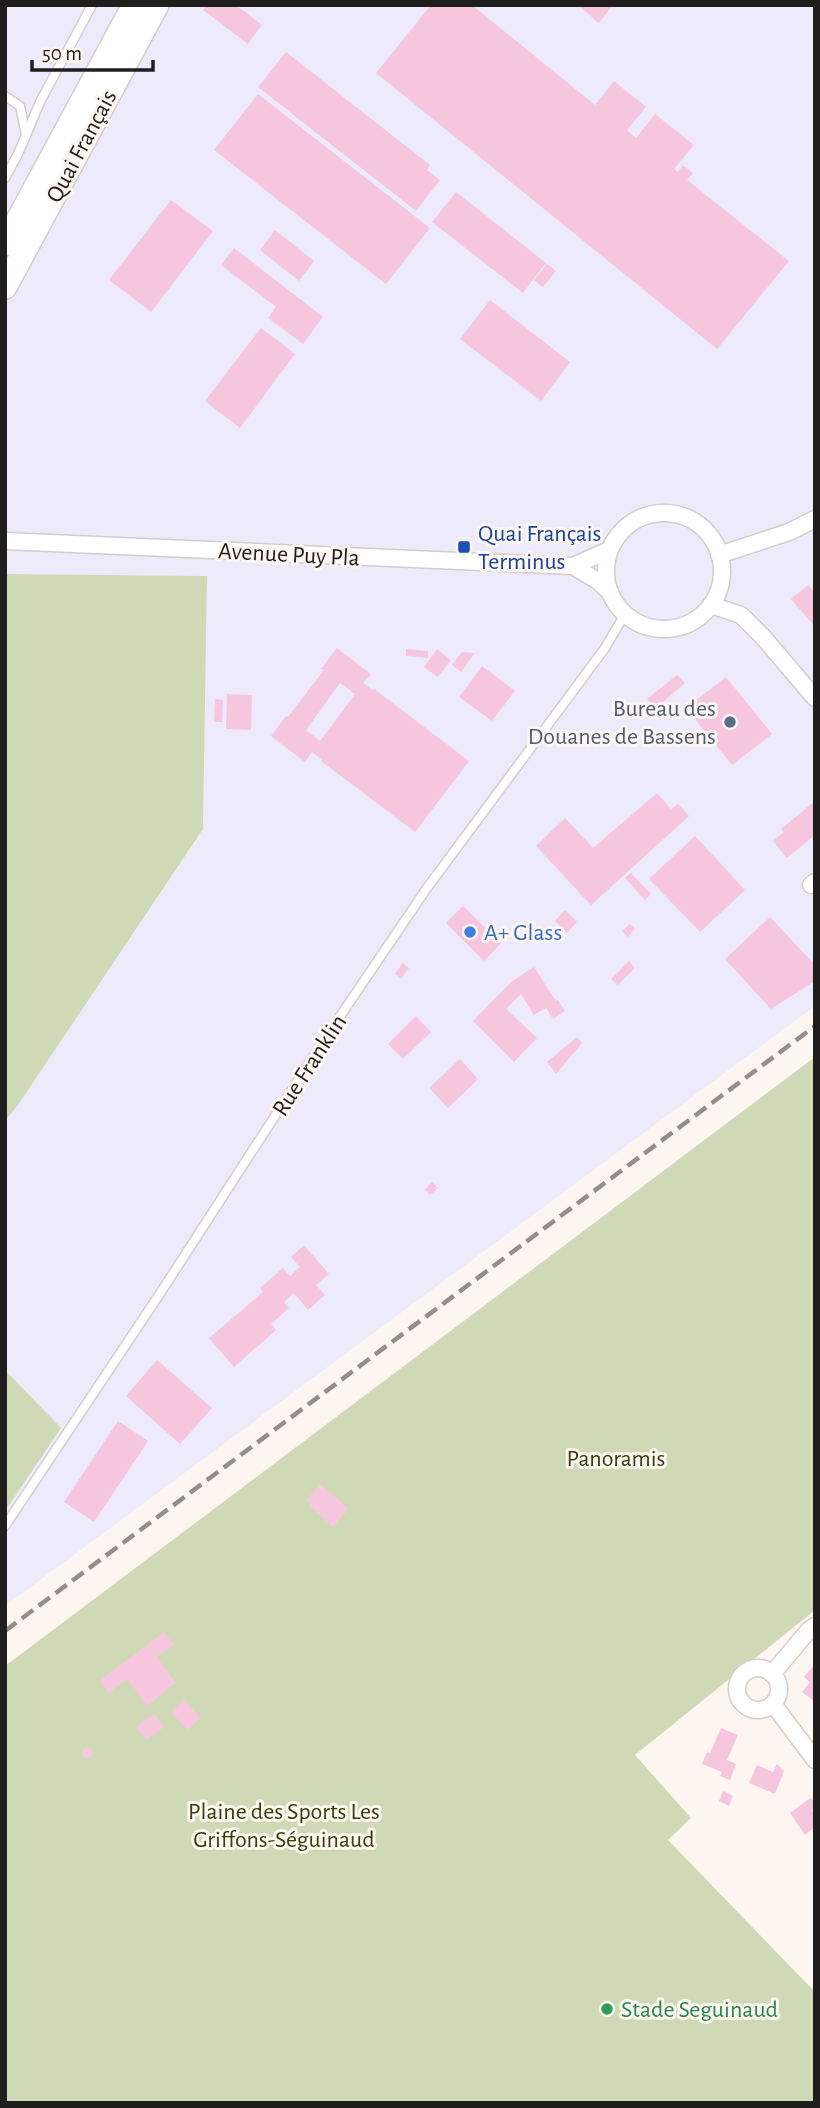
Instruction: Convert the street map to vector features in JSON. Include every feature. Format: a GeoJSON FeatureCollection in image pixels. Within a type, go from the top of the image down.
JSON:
{"type":"FeatureCollection","features":[{"type":"Feature","properties":{"kind":"main road","name":"Quai Français"},"geometry":{"type":"LineString","coordinates":[[5,244],[134,5]]}},
{"type":"Feature","properties":{"kind":"main road","name":"Quai Français"},"geometry":{"type":"LineString","coordinates":[[5,287],[157,5]]}},
{"type":"Feature","properties":{"kind":"street"},"geometry":{"type":"LineString","coordinates":[[666,513],[684,516],[699,525],[712,538],[719,555],[722,572],[719,590],[711,605],[697,618],[680,627],[660,629],[641,625],[616,604],[606,578],[609,550],[618,534],[632,522],[648,515],[666,513]]}},
{"type":"Feature","properties":{"kind":"street"},"geometry":{"type":"LineString","coordinates":[[719,555],[789,532],[815,519]]}},
{"type":"Feature","properties":{"kind":"street","name":"Avenue Puy Pla"},"geometry":{"type":"LineString","coordinates":[[5,541],[573,566],[609,550]]}},
{"type":"Feature","properties":{"kind":"street","name":"Avenue Puy Pla"},"geometry":{"type":"LineString","coordinates":[[573,566],[598,580],[610,592]]}},
{"type":"Feature","properties":{"kind":"street"},"geometry":{"type":"LineString","coordinates":[[711,605],[741,615],[815,698]]}},
{"type":"Feature","properties":{"kind":"street"},"geometry":{"type":"LineString","coordinates":[[772,1674],[815,1626]]}},
{"type":"Feature","properties":{"kind":"street"},"geometry":{"type":"LineString","coordinates":[[753,1669],[766,1670],[772,1674],[779,1685],[777,1699],[773,1704],[754,1710],[742,1702],[737,1690],[741,1676],[753,1669]]}},
{"type":"Feature","properties":{"kind":"street"},"geometry":{"type":"LineString","coordinates":[[773,1704],[815,1760]]}},
{"type":"Feature","properties":{"kind":"lane"},"geometry":{"type":"LineString","coordinates":[[5,177],[40,102],[92,5]]}},
{"type":"Feature","properties":{"kind":"lane"},"geometry":{"type":"LineString","coordinates":[[5,96],[20,106],[26,135]]}},
{"type":"Feature","properties":{"kind":"lane","name":"Rue Franklin"},"geometry":{"type":"LineString","coordinates":[[5,1525],[154,1304],[328,1034],[427,888],[605,648],[625,614]]}},
{"type":"Feature","properties":{"kind":"shaded area"},"geometry":{"type":"Polygon","coordinates":[[[5,5],[815,5],[815,1006],[5,1606],[5,1511],[60,1428],[5,1370],[5,1121],[203,829],[207,576],[5,574],[5,5]]]}},
{"type":"Feature","properties":{"kind":"green space"},"geometry":{"type":"Polygon","coordinates":[[[5,574],[207,576],[203,829],[5,1121],[5,574]]]}},
{"type":"Feature","properties":{"kind":"green space","name":"Plaine des Sports Les Griffons-Séguinaud"},"geometry":{"type":"Polygon","coordinates":[[[815,1057],[815,1610],[635,1755],[691,1818],[668,1840],[815,1992],[815,2103],[5,2103],[5,1666],[815,1057]]]}},
{"type":"Feature","properties":{"kind":"green space"},"geometry":{"type":"Polygon","coordinates":[[[5,1370],[61,1428],[5,1511],[5,1370]]]}},
{"type":"Feature","properties":{"kind":"building"},"geometry":{"type":"Polygon","coordinates":[[[207,5],[236,5],[262,25],[248,44],[203,10],[207,5]]]}},
{"type":"Feature","properties":{"kind":"building"},"geometry":{"type":"Polygon","coordinates":[[[431,5],[472,5],[595,105],[614,81],[646,107],[627,130],[636,138],[655,114],[694,145],[674,169],[678,172],[683,165],[693,173],[687,180],[789,261],[717,349],[376,73],[431,5]]]}},
{"type":"Feature","properties":{"kind":"building"},"geometry":{"type":"Polygon","coordinates":[[[578,5],[613,5],[599,23],[578,5]]]}},
{"type":"Feature","properties":{"kind":"building"},"geometry":{"type":"Polygon","coordinates":[[[286,52],[430,165],[427,170],[440,180],[416,211],[258,87],[286,52]]]}},
{"type":"Feature","properties":{"kind":"building"},"geometry":{"type":"Polygon","coordinates":[[[258,94],[430,228],[386,284],[214,150],[258,94]]]}},
{"type":"Feature","properties":{"kind":"building"},"geometry":{"type":"Polygon","coordinates":[[[456,192],[546,263],[523,293],[432,222],[456,192]]]}},
{"type":"Feature","properties":{"kind":"building"},"geometry":{"type":"Polygon","coordinates":[[[171,200],[213,231],[151,312],[109,280],[171,200]]]}},
{"type":"Feature","properties":{"kind":"building"},"geometry":{"type":"Polygon","coordinates":[[[275,230],[314,261],[299,281],[260,250],[275,230]]]}},
{"type":"Feature","properties":{"kind":"building"},"geometry":{"type":"Polygon","coordinates":[[[234,248],[323,317],[303,344],[268,318],[276,307],[221,265],[234,248]]]}},
{"type":"Feature","properties":{"kind":"building"},"geometry":{"type":"Polygon","coordinates":[[[547,264],[556,271],[543,287],[534,280],[547,264]]]}},
{"type":"Feature","properties":{"kind":"building"},"geometry":{"type":"Polygon","coordinates":[[[490,300],[570,362],[541,401],[460,339],[490,300]]]}},
{"type":"Feature","properties":{"kind":"building"},"geometry":{"type":"Polygon","coordinates":[[[261,328],[295,354],[240,428],[205,401],[261,328]]]}},
{"type":"Feature","properties":{"kind":"building"},"geometry":{"type":"Polygon","coordinates":[[[808,585],[815,593],[815,627],[791,599],[808,585]]]}},
{"type":"Feature","properties":{"kind":"building"},"geometry":{"type":"Polygon","coordinates":[[[337,648],[371,674],[363,683],[469,761],[415,832],[312,752],[305,762],[271,736],[324,670],[321,669],[337,648]],[[340,683],[306,730],[320,741],[355,694],[340,683]]]}},
{"type":"Feature","properties":{"kind":"building"},"geometry":{"type":"Polygon","coordinates":[[[406,649],[428,651],[428,658],[406,656],[406,649]]]}},
{"type":"Feature","properties":{"kind":"building"},"geometry":{"type":"Polygon","coordinates":[[[437,649],[451,660],[438,677],[424,667],[437,649]]]}},
{"type":"Feature","properties":{"kind":"building"},"geometry":{"type":"Polygon","coordinates":[[[462,652],[475,653],[461,672],[452,665],[462,652]]]}},
{"type":"Feature","properties":{"kind":"building"},"geometry":{"type":"Polygon","coordinates":[[[482,666],[515,691],[492,721],[459,697],[482,666]]]}},
{"type":"Feature","properties":{"kind":"building"},"geometry":{"type":"Polygon","coordinates":[[[677,675],[685,683],[663,702],[672,712],[663,719],[647,699],[677,675]]]}},
{"type":"Feature","properties":{"kind":"building","name":"Bureau des Douanes de Bassens"},"geometry":{"type":"Polygon","coordinates":[[[726,677],[772,734],[732,765],[686,708],[726,677]]]}},
{"type":"Feature","properties":{"kind":"building"},"geometry":{"type":"Polygon","coordinates":[[[227,694],[252,695],[251,730],[226,729],[227,694]]]}},
{"type":"Feature","properties":{"kind":"building"},"geometry":{"type":"Polygon","coordinates":[[[215,699],[223,700],[222,722],[214,722],[215,699]]]}},
{"type":"Feature","properties":{"kind":"building"},"geometry":{"type":"Polygon","coordinates":[[[657,793],[671,809],[678,804],[689,816],[591,905],[536,846],[565,818],[593,848],[657,793]]]}},
{"type":"Feature","properties":{"kind":"building"},"geometry":{"type":"Polygon","coordinates":[[[815,801],[815,835],[787,858],[773,841],[784,832],[781,829],[815,801]]]}},
{"type":"Feature","properties":{"kind":"building"},"geometry":{"type":"Polygon","coordinates":[[[695,836],[745,890],[700,932],[649,879],[695,836]]]}},
{"type":"Feature","properties":{"kind":"building"},"geometry":{"type":"Polygon","coordinates":[[[631,873],[651,894],[645,900],[625,878],[631,873]]]}},
{"type":"Feature","properties":{"kind":"building"},"geometry":{"type":"Polygon","coordinates":[[[463,906],[501,943],[484,961],[446,923],[463,906]]]}},
{"type":"Feature","properties":{"kind":"building"},"geometry":{"type":"Polygon","coordinates":[[[565,910],[577,922],[567,933],[555,921],[565,910]]]}},
{"type":"Feature","properties":{"kind":"building"},"geometry":{"type":"Polygon","coordinates":[[[770,917],[815,965],[815,981],[771,1009],[725,959],[770,917]]]}},
{"type":"Feature","properties":{"kind":"building"},"geometry":{"type":"Polygon","coordinates":[[[630,924],[635,929],[628,937],[622,931],[630,924]]]}},
{"type":"Feature","properties":{"kind":"building"},"geometry":{"type":"Polygon","coordinates":[[[629,961],[635,968],[618,985],[611,979],[629,961]]]}},
{"type":"Feature","properties":{"kind":"building"},"geometry":{"type":"Polygon","coordinates":[[[403,963],[409,968],[401,979],[395,974],[403,963]]]}},
{"type":"Feature","properties":{"kind":"building"},"geometry":{"type":"Polygon","coordinates":[[[534,967],[565,1011],[553,1019],[546,1008],[534,1015],[521,994],[506,1009],[537,1038],[514,1062],[473,1021],[511,982],[534,967]]]}},
{"type":"Feature","properties":{"kind":"building"},"geometry":{"type":"Polygon","coordinates":[[[416,1016],[431,1032],[403,1059],[388,1044],[416,1016]]]}},
{"type":"Feature","properties":{"kind":"building"},"geometry":{"type":"Polygon","coordinates":[[[577,1037],[582,1043],[556,1074],[547,1062],[577,1037]]]}},
{"type":"Feature","properties":{"kind":"building"},"geometry":{"type":"Polygon","coordinates":[[[460,1059],[478,1079],[448,1108],[429,1088],[460,1059]]]}},
{"type":"Feature","properties":{"kind":"building"},"geometry":{"type":"Polygon","coordinates":[[[432,1182],[438,1188],[430,1195],[425,1190],[432,1182]]]}},
{"type":"Feature","properties":{"kind":"building"},"geometry":{"type":"Polygon","coordinates":[[[304,1245],[329,1274],[316,1285],[325,1295],[308,1310],[294,1293],[284,1302],[289,1308],[271,1324],[276,1330],[234,1367],[209,1338],[263,1292],[260,1288],[283,1268],[290,1276],[300,1267],[291,1257],[304,1245]]]}},
{"type":"Feature","properties":{"kind":"building"},"geometry":{"type":"Polygon","coordinates":[[[157,1360],[212,1408],[180,1444],[126,1396],[157,1360]]]}},
{"type":"Feature","properties":{"kind":"building"},"geometry":{"type":"Polygon","coordinates":[[[118,1421],[148,1441],[94,1522],[64,1502],[118,1421]]]}},
{"type":"Feature","properties":{"kind":"building"},"geometry":{"type":"Polygon","coordinates":[[[320,1484],[349,1509],[333,1527],[309,1506],[311,1504],[306,1500],[320,1484]]]}},
{"type":"Feature","properties":{"kind":"building"},"geometry":{"type":"Polygon","coordinates":[[[164,1632],[174,1645],[157,1657],[176,1683],[147,1706],[127,1679],[109,1693],[99,1681],[164,1632]]]}},
{"type":"Feature","properties":{"kind":"building"},"geometry":{"type":"Polygon","coordinates":[[[815,1664],[815,1702],[802,1692],[810,1682],[804,1677],[815,1664]]]}},
{"type":"Feature","properties":{"kind":"building"},"geometry":{"type":"Polygon","coordinates":[[[184,1700],[201,1718],[187,1730],[171,1712],[184,1700]]]}},
{"type":"Feature","properties":{"kind":"building"},"geometry":{"type":"Polygon","coordinates":[[[154,1714],[164,1727],[146,1740],[136,1727],[154,1714]]]}},
{"type":"Feature","properties":{"kind":"building"},"geometry":{"type":"Polygon","coordinates":[[[721,1728],[738,1735],[727,1760],[736,1764],[730,1780],[720,1776],[722,1772],[702,1764],[721,1728]]]}},
{"type":"Feature","properties":{"kind":"building"},"geometry":{"type":"Polygon","coordinates":[[[87,1748],[91,1749],[91,1757],[87,1758],[83,1757],[82,1753],[83,1749],[87,1748]]]}},
{"type":"Feature","properties":{"kind":"building"},"geometry":{"type":"Polygon","coordinates":[[[777,1764],[784,1771],[775,1794],[749,1783],[757,1765],[773,1772],[777,1764]]]}},
{"type":"Feature","properties":{"kind":"building"},"geometry":{"type":"Polygon","coordinates":[[[723,1791],[733,1796],[729,1806],[719,1801],[723,1791]]]}},
{"type":"Feature","properties":{"kind":"building"},"geometry":{"type":"Polygon","coordinates":[[[810,1798],[815,1801],[815,1808],[812,1810],[815,1814],[815,1827],[805,1835],[790,1813],[810,1798]]]}},
{"type":"Feature","properties":{"kind":"railway"},"geometry":{"type":"LineString","coordinates":[[5,1631],[815,1026]]}},
{"type":"Feature","properties":{"kind":"place","name":"Quai Français Terminus"},"geometry":{"type":"Point","coordinates":[464,547]}},
{"type":"Feature","properties":{"kind":"place","name":"Bureau des Douanes de Bassens"},"geometry":{"type":"Point","coordinates":[730,722]}},
{"type":"Feature","properties":{"kind":"place","name":"A+ Glass"},"geometry":{"type":"Point","coordinates":[470,932]}},
{"type":"Feature","properties":{"kind":"place","name":"Stade Seguinaud"},"geometry":{"type":"Point","coordinates":[607,2009]}},
{"type":"Feature","properties":{"kind":"park label","name":"Panoramis"},"geometry":{"type":"Point","coordinates":[616,1458]}}]}
